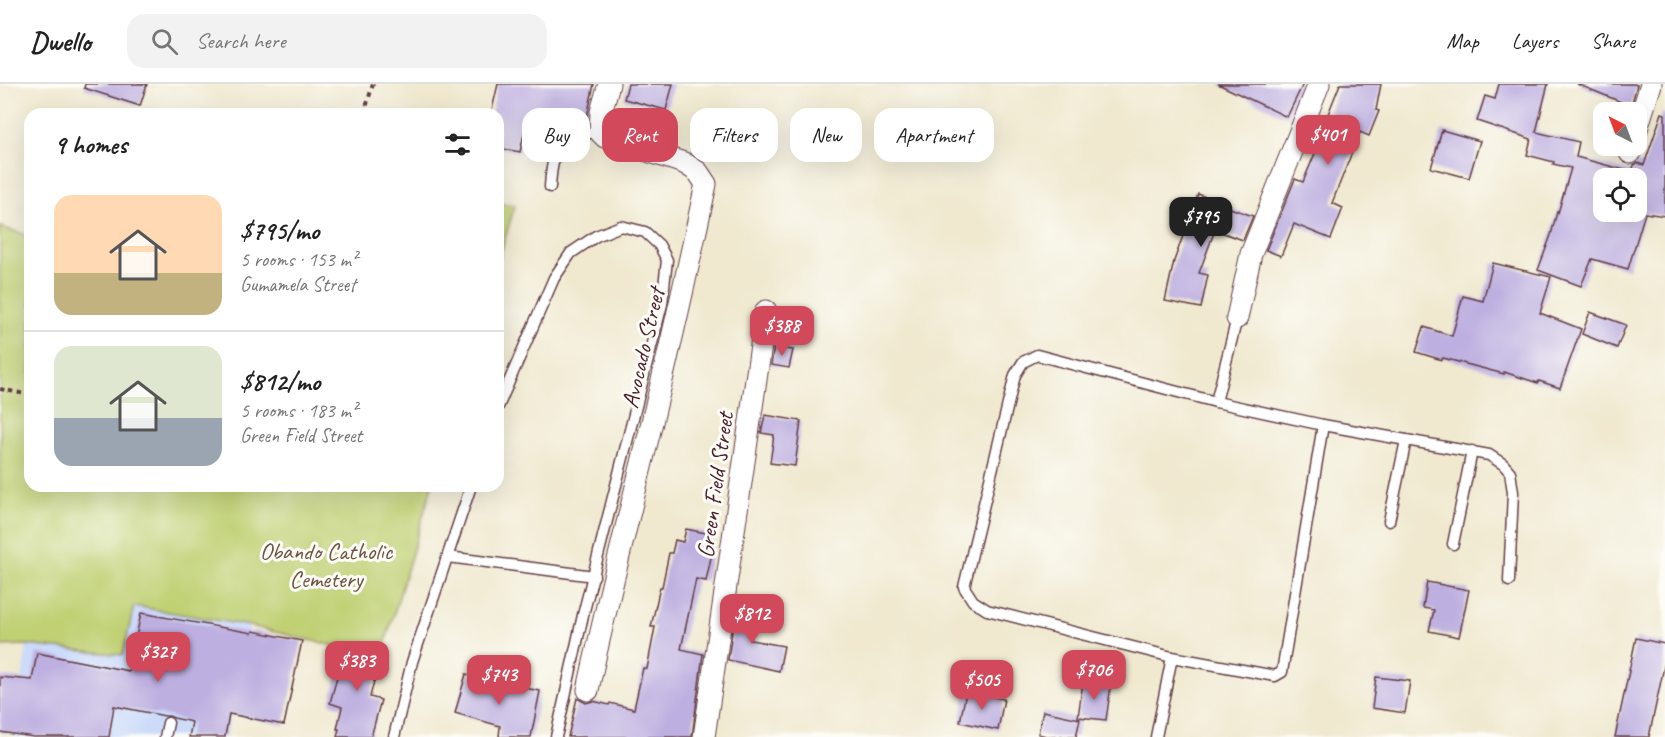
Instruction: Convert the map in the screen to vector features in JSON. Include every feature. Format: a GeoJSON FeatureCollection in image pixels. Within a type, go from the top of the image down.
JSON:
{"type":"FeatureCollection","features":[{"type":"Feature","properties":{"kind":"street"},"geometry":{"type":"LineString","coordinates":[[600,132],[601,112],[609,84]]}},
{"type":"Feature","properties":{"kind":"street"},"geometry":{"type":"LineString","coordinates":[[1237,318],[1251,254],[1319,84]]}},
{"type":"Feature","properties":{"kind":"street"},"geometry":{"type":"LineString","coordinates":[[1645,102],[1651,84]]}},
{"type":"Feature","properties":{"kind":"street","name":"Avocado Street"},"geometry":{"type":"LineString","coordinates":[[588,690],[602,621],[634,495],[706,184],[698,172],[684,163],[605,137],[600,132]]}},
{"type":"Feature","properties":{"kind":"street","name":"Green Field Street"},"geometry":{"type":"LineString","coordinates":[[704,737],[766,311]]}},
{"type":"Feature","properties":{"kind":"lane"},"geometry":{"type":"LineString","coordinates":[[550,187],[552,165],[561,144],[571,137],[600,132]]}},
{"type":"Feature","properties":{"kind":"lane"},"geometry":{"type":"LineString","coordinates":[[504,393],[554,278],[571,253],[596,236],[621,226],[645,232],[659,245],[668,260],[662,304],[556,737]]}},
{"type":"Feature","properties":{"kind":"lane"},"geometry":{"type":"LineString","coordinates":[[1216,402],[1237,318]]}},
{"type":"Feature","properties":{"kind":"lane"},"geometry":{"type":"LineString","coordinates":[[1323,425],[1282,672],[1275,676],[1173,657],[987,610],[973,602],[964,587],[1015,375],[1023,362],[1037,355],[1216,402],[1323,425],[1490,455],[1507,467],[1510,472],[1512,492],[1509,581]]}},
{"type":"Feature","properties":{"kind":"lane"},"geometry":{"type":"LineString","coordinates":[[1389,521],[1406,440]]}},
{"type":"Feature","properties":{"kind":"lane"},"geometry":{"type":"LineString","coordinates":[[1453,544],[1472,452]]}},
{"type":"Feature","properties":{"kind":"lane"},"geometry":{"type":"LineString","coordinates":[[394,737],[412,662],[469,492]]}},
{"type":"Feature","properties":{"kind":"lane"},"geometry":{"type":"LineString","coordinates":[[448,556],[594,576]]}},
{"type":"Feature","properties":{"kind":"lane"},"geometry":{"type":"LineString","coordinates":[[1156,737],[1173,657]]}},
{"type":"Feature","properties":{"kind":"lane"},"geometry":{"type":"LineString","coordinates":[[165,737],[168,723]]}},
{"type":"Feature","properties":{"kind":"path"},"geometry":{"type":"LineString","coordinates":[[366,108],[373,84]]}},
{"type":"Feature","properties":{"kind":"path"},"geometry":{"type":"LineString","coordinates":[[0,388],[24,394]]}},
{"type":"Feature","properties":{"kind":"shaded area"},"geometry":{"type":"Polygon","coordinates":[[[134,606],[250,626],[226,737],[14,737],[27,645],[123,655],[134,606]]]}},
{"type":"Feature","properties":{"kind":"green space"},"geometry":{"type":"Polygon","coordinates":[[[504,204],[515,205],[504,242],[504,204]]]}},
{"type":"Feature","properties":{"kind":"green space","name":"Obando Catholic Cemetery"},"geometry":{"type":"Polygon","coordinates":[[[0,227],[24,234],[24,492],[430,492],[381,657],[250,626],[134,606],[123,655],[27,645],[0,646],[0,227]]]}},
{"type":"Feature","properties":{"kind":"building"},"geometry":{"type":"Polygon","coordinates":[[[85,84],[147,84],[140,106],[84,88],[85,84]]]}},
{"type":"Feature","properties":{"kind":"building"},"geometry":{"type":"Polygon","coordinates":[[[498,84],[594,84],[589,108],[522,108],[520,152],[504,149],[504,108],[492,108],[498,84]]]}},
{"type":"Feature","properties":{"kind":"building"},"geometry":{"type":"Polygon","coordinates":[[[628,84],[673,84],[667,108],[624,99],[628,84]]]}},
{"type":"Feature","properties":{"kind":"building"},"geometry":{"type":"Polygon","coordinates":[[[1218,84],[1303,84],[1287,117],[1218,84]]]}},
{"type":"Feature","properties":{"kind":"building"},"geometry":{"type":"Polygon","coordinates":[[[1340,84],[1381,84],[1376,110],[1379,111],[1369,136],[1360,132],[1332,203],[1343,208],[1331,239],[1294,224],[1281,256],[1266,250],[1295,179],[1303,182],[1329,120],[1326,119],[1340,84]]]}},
{"type":"Feature","properties":{"kind":"building"},"geometry":{"type":"Polygon","coordinates":[[[1499,84],[1548,84],[1536,132],[1579,142],[1576,157],[1617,168],[1593,168],[1593,222],[1642,222],[1628,269],[1592,259],[1581,286],[1538,270],[1571,168],[1527,155],[1531,139],[1477,121],[1485,96],[1495,99],[1499,84]]]}},
{"type":"Feature","properties":{"kind":"building"},"geometry":{"type":"Polygon","coordinates":[[[1577,84],[1637,85],[1632,102],[1621,102],[1577,84]]]}},
{"type":"Feature","properties":{"kind":"building"},"geometry":{"type":"Polygon","coordinates":[[[1662,113],[1665,114],[1665,216],[1647,213],[1647,168],[1633,168],[1638,163],[1644,165],[1662,113]]]}},
{"type":"Feature","properties":{"kind":"building"},"geometry":{"type":"Polygon","coordinates":[[[1442,130],[1480,141],[1469,178],[1431,168],[1442,130]]]}},
{"type":"Feature","properties":{"kind":"building"},"geometry":{"type":"Polygon","coordinates":[[[1198,194],[1253,216],[1243,240],[1215,230],[1199,273],[1208,275],[1201,308],[1165,301],[1174,261],[1198,194]]]}},
{"type":"Feature","properties":{"kind":"building"},"geometry":{"type":"Polygon","coordinates":[[[1493,263],[1551,277],[1540,313],[1581,329],[1560,388],[1504,372],[1504,374],[1443,358],[1442,360],[1416,352],[1424,327],[1452,336],[1463,296],[1483,301],[1493,263]]]}},
{"type":"Feature","properties":{"kind":"building"},"geometry":{"type":"Polygon","coordinates":[[[1590,312],[1626,325],[1617,348],[1582,334],[1590,312]]]}},
{"type":"Feature","properties":{"kind":"building"},"geometry":{"type":"Polygon","coordinates":[[[774,347],[793,350],[789,368],[771,365],[774,347]]]}},
{"type":"Feature","properties":{"kind":"building"},"geometry":{"type":"Polygon","coordinates":[[[765,415],[801,421],[795,466],[770,463],[774,435],[761,433],[765,415]]]}},
{"type":"Feature","properties":{"kind":"building"},"geometry":{"type":"Polygon","coordinates":[[[686,529],[711,534],[708,547],[713,548],[706,581],[696,579],[681,649],[703,654],[692,737],[568,737],[577,698],[586,703],[593,701],[609,705],[610,703],[634,709],[643,668],[647,669],[655,627],[651,627],[669,553],[672,553],[675,540],[683,542],[686,529]]]}},
{"type":"Feature","properties":{"kind":"building"},"geometry":{"type":"Polygon","coordinates":[[[1427,582],[1469,590],[1459,637],[1429,631],[1434,610],[1423,608],[1427,582]]]}},
{"type":"Feature","properties":{"kind":"building"},"geometry":{"type":"Polygon","coordinates":[[[735,610],[755,614],[750,640],[784,646],[779,671],[728,660],[735,610]]]}},
{"type":"Feature","properties":{"kind":"building"},"geometry":{"type":"Polygon","coordinates":[[[141,613],[302,641],[284,725],[229,714],[225,737],[189,737],[192,722],[114,706],[109,737],[34,737],[0,732],[0,677],[32,680],[37,653],[129,671],[141,613]]]}},
{"type":"Feature","properties":{"kind":"building"},"geometry":{"type":"Polygon","coordinates":[[[1636,638],[1665,644],[1665,662],[1649,737],[1615,737],[1636,638]]]}},
{"type":"Feature","properties":{"kind":"building"},"geometry":{"type":"Polygon","coordinates":[[[350,642],[382,650],[370,697],[381,700],[371,737],[337,737],[342,707],[330,703],[340,666],[344,667],[350,642]]]}},
{"type":"Feature","properties":{"kind":"building"},"geometry":{"type":"Polygon","coordinates":[[[466,674],[520,690],[520,687],[540,691],[531,737],[499,737],[500,726],[455,713],[466,674]]]}},
{"type":"Feature","properties":{"kind":"building"},"geometry":{"type":"Polygon","coordinates":[[[1376,677],[1410,681],[1405,713],[1372,708],[1376,677]]]}},
{"type":"Feature","properties":{"kind":"building"},"geometry":{"type":"Polygon","coordinates":[[[1083,682],[1111,685],[1106,720],[1078,717],[1083,682]]]}},
{"type":"Feature","properties":{"kind":"building"},"geometry":{"type":"Polygon","coordinates":[[[966,692],[1004,699],[998,730],[960,722],[966,692]]]}},
{"type":"Feature","properties":{"kind":"building"},"geometry":{"type":"Polygon","coordinates":[[[1043,711],[1080,719],[1076,737],[1050,737],[1038,734],[1043,711]]]}}]}
